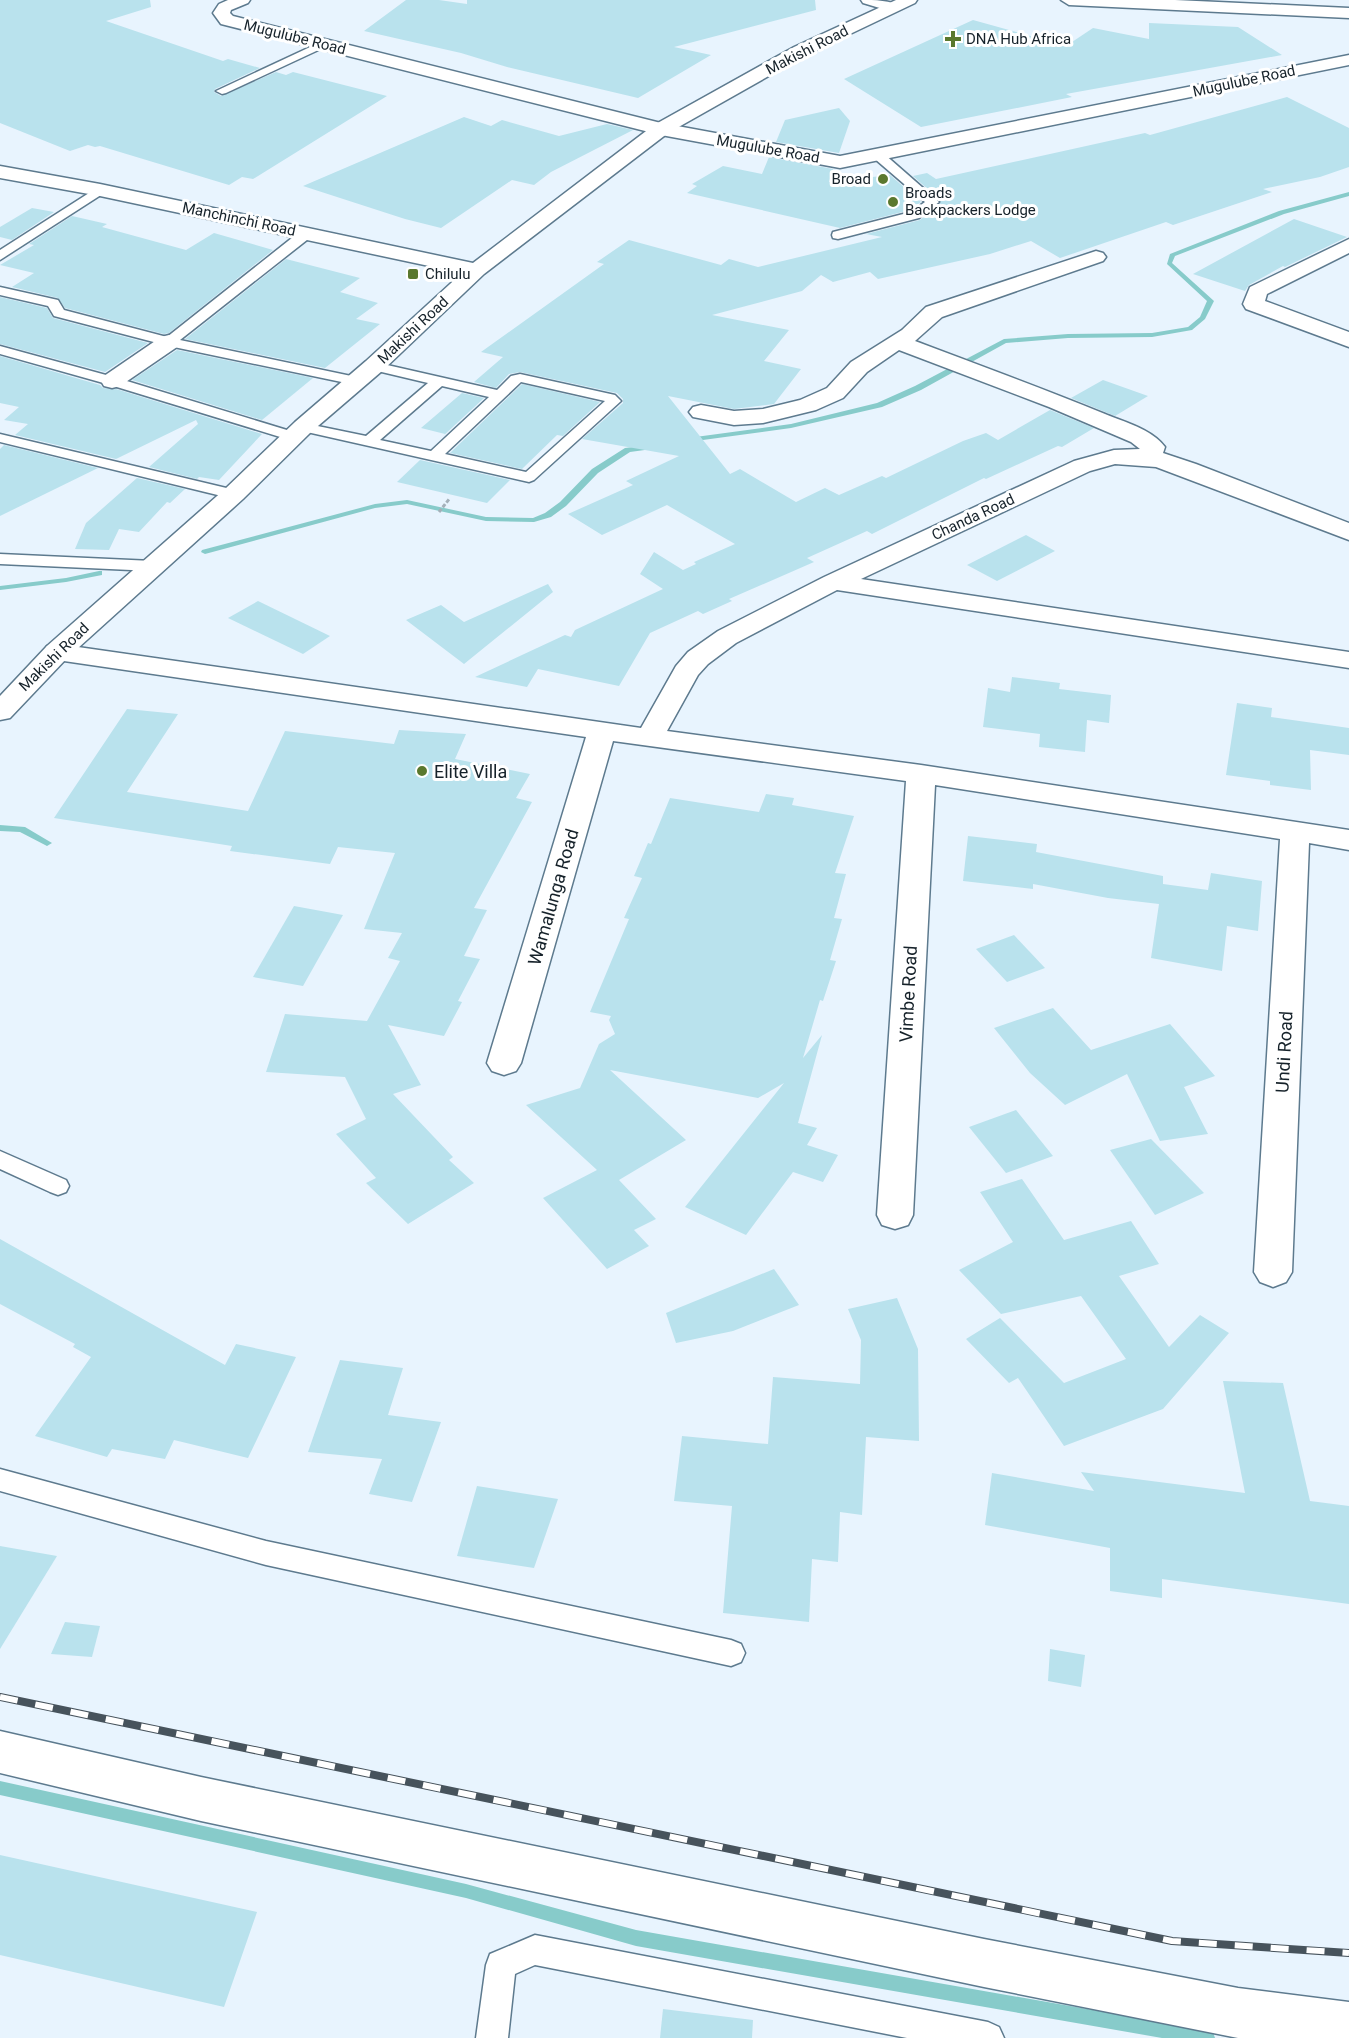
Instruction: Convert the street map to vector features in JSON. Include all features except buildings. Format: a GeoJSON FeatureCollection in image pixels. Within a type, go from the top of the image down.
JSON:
{"type":"FeatureCollection","features":[{"type":"Feature","properties":{"kind":"street","name":"Mugulube Road"},"geometry":{"type":"LineString","coordinates":[[242,0],[222,10],[221,13],[227,20],[661,129],[840,162],[1349,60]]}},
{"type":"Feature","properties":{"kind":"street"},"geometry":{"type":"LineString","coordinates":[[869,0],[901,4]]}},
{"type":"Feature","properties":{"kind":"street"},"geometry":{"type":"LineString","coordinates":[[1069,0],[1349,13]]}},
{"type":"Feature","properties":{"kind":"street","name":"Makishi Road"},"geometry":{"type":"LineString","coordinates":[[0,712],[21,687],[57,652],[234,494],[477,270],[661,129],[800,51],[901,4]]}},
{"type":"Feature","properties":{"kind":"street","name":"Manchinchi Road"},"geometry":{"type":"LineString","coordinates":[[0,172],[100,190],[477,270]]}},
{"type":"Feature","properties":{"kind":"street"},"geometry":{"type":"LineString","coordinates":[[1349,245],[1257,291],[1254,304],[1349,340]]}},
{"type":"Feature","properties":{"kind":"street"},"geometry":{"type":"LineString","coordinates":[[701,412],[734,418],[763,416],[808,405],[835,393],[859,367],[910,335],[934,312],[1096,257]]}},
{"type":"Feature","properties":{"kind":"street"},"geometry":{"type":"LineString","coordinates":[[112,381],[169,342]]}},
{"type":"Feature","properties":{"kind":"street"},"geometry":{"type":"LineString","coordinates":[[897,342],[1139,437],[1153,447],[1149,458]]}},
{"type":"Feature","properties":{"kind":"street","name":"Chanda Road"},"geometry":{"type":"LineString","coordinates":[[650,736],[670,697],[698,658],[745,626],[833,582],[1082,466],[1114,457],[1149,458],[1188,469],[1349,532]]}},
{"type":"Feature","properties":{"kind":"street"},"geometry":{"type":"LineString","coordinates":[[833,582],[1349,660]]}},
{"type":"Feature","properties":{"kind":"street"},"geometry":{"type":"LineString","coordinates":[[57,652],[602,731],[921,774],[1349,840]]}},
{"type":"Feature","properties":{"kind":"street","name":"Wamalunga Road"},"geometry":{"type":"LineString","coordinates":[[504,1063],[602,731]]}},
{"type":"Feature","properties":{"kind":"street","name":"Vimbe Road"},"geometry":{"type":"LineString","coordinates":[[895,1215],[921,774]]}},
{"type":"Feature","properties":{"kind":"street","name":"Undi Road"},"geometry":{"type":"LineString","coordinates":[[1273,1272],[1295,832]]}},
{"type":"Feature","properties":{"kind":"street"},"geometry":{"type":"LineString","coordinates":[[0,1752],[201,1799],[984,1964],[1238,2013],[1349,2027]]}},
{"type":"Feature","properties":{"kind":"lane"},"geometry":{"type":"LineString","coordinates":[[222,91],[323,44]]}},
{"type":"Feature","properties":{"kind":"lane"},"geometry":{"type":"LineString","coordinates":[[838,235],[915,215],[933,202],[879,156]]}},
{"type":"Feature","properties":{"kind":"lane"},"geometry":{"type":"LineString","coordinates":[[0,256],[100,190]]}},
{"type":"Feature","properties":{"kind":"lane"},"geometry":{"type":"LineString","coordinates":[[169,342],[307,233]]}},
{"type":"Feature","properties":{"kind":"lane"},"geometry":{"type":"LineString","coordinates":[[0,291],[53,303],[59,313],[169,342],[365,373],[439,381],[500,395]]}},
{"type":"Feature","properties":{"kind":"lane"},"geometry":{"type":"LineString","coordinates":[[0,350],[299,432],[368,442],[433,458],[530,477],[614,401],[610,398],[516,379],[433,458]]}},
{"type":"Feature","properties":{"kind":"lane"},"geometry":{"type":"LineString","coordinates":[[368,442],[439,381]]}},
{"type":"Feature","properties":{"kind":"lane"},"geometry":{"type":"LineString","coordinates":[[0,438],[234,494]]}},
{"type":"Feature","properties":{"kind":"lane"},"geometry":{"type":"LineString","coordinates":[[0,559],[153,566]]}},
{"type":"Feature","properties":{"kind":"lane"},"geometry":{"type":"LineString","coordinates":[[0,1159],[58,1186]]}},
{"type":"Feature","properties":{"kind":"lane"},"geometry":{"type":"LineString","coordinates":[[0,1480],[266,1553],[731,1653]]}},
{"type":"Feature","properties":{"kind":"lane"},"geometry":{"type":"LineString","coordinates":[[492,2038],[501,1965],[535,1950],[988,2038]]}},
{"type":"Feature","properties":{"kind":"path"},"geometry":{"type":"LineString","coordinates":[[439,512],[450,498]]}},
{"type":"Feature","properties":{"kind":"waterway"},"geometry":{"type":"LineString","coordinates":[[688,440],[791,426],[879,405],[918,388],[1004,341],[1068,336],[1152,335],[1190,329],[1203,318],[1211,301],[1169,263],[1172,255],[1281,212],[1349,194]]}},
{"type":"Feature","properties":{"kind":"waterway"},"geometry":{"type":"LineString","coordinates":[[205,552],[375,506],[407,502],[486,519],[534,520],[548,515],[563,504],[595,471],[628,450],[649,447]]}},
{"type":"Feature","properties":{"kind":"waterway"},"geometry":{"type":"LineString","coordinates":[[0,588],[66,580],[99,573]]}},
{"type":"Feature","properties":{"kind":"waterway"},"geometry":{"type":"LineString","coordinates":[[0,828],[22,829],[47,843]]}},
{"type":"Feature","properties":{"kind":"waterway"},"geometry":{"type":"LineString","coordinates":[[0,1788],[466,1891],[636,1938],[1207,2038]]}},
{"type":"Feature","properties":{"kind":"railway"},"geometry":{"type":"LineString","coordinates":[[0,1697],[1172,1941],[1349,1953]]}},
{"type":"Feature","properties":{"kind":"place","name":"DNA Hub Africa"},"geometry":{"type":"Point","coordinates":[953,39]}},
{"type":"Feature","properties":{"kind":"place","name":"Broad"},"geometry":{"type":"Point","coordinates":[883,179]}},
{"type":"Feature","properties":{"kind":"place","name":"Broads Backpackers Lodge"},"geometry":{"type":"Point","coordinates":[893,202]}},
{"type":"Feature","properties":{"kind":"place","name":"Chilulu"},"geometry":{"type":"Point","coordinates":[413,274]}},
{"type":"Feature","properties":{"kind":"place","name":"Elite Villa"},"geometry":{"type":"Point","coordinates":[422,771]}}]}
